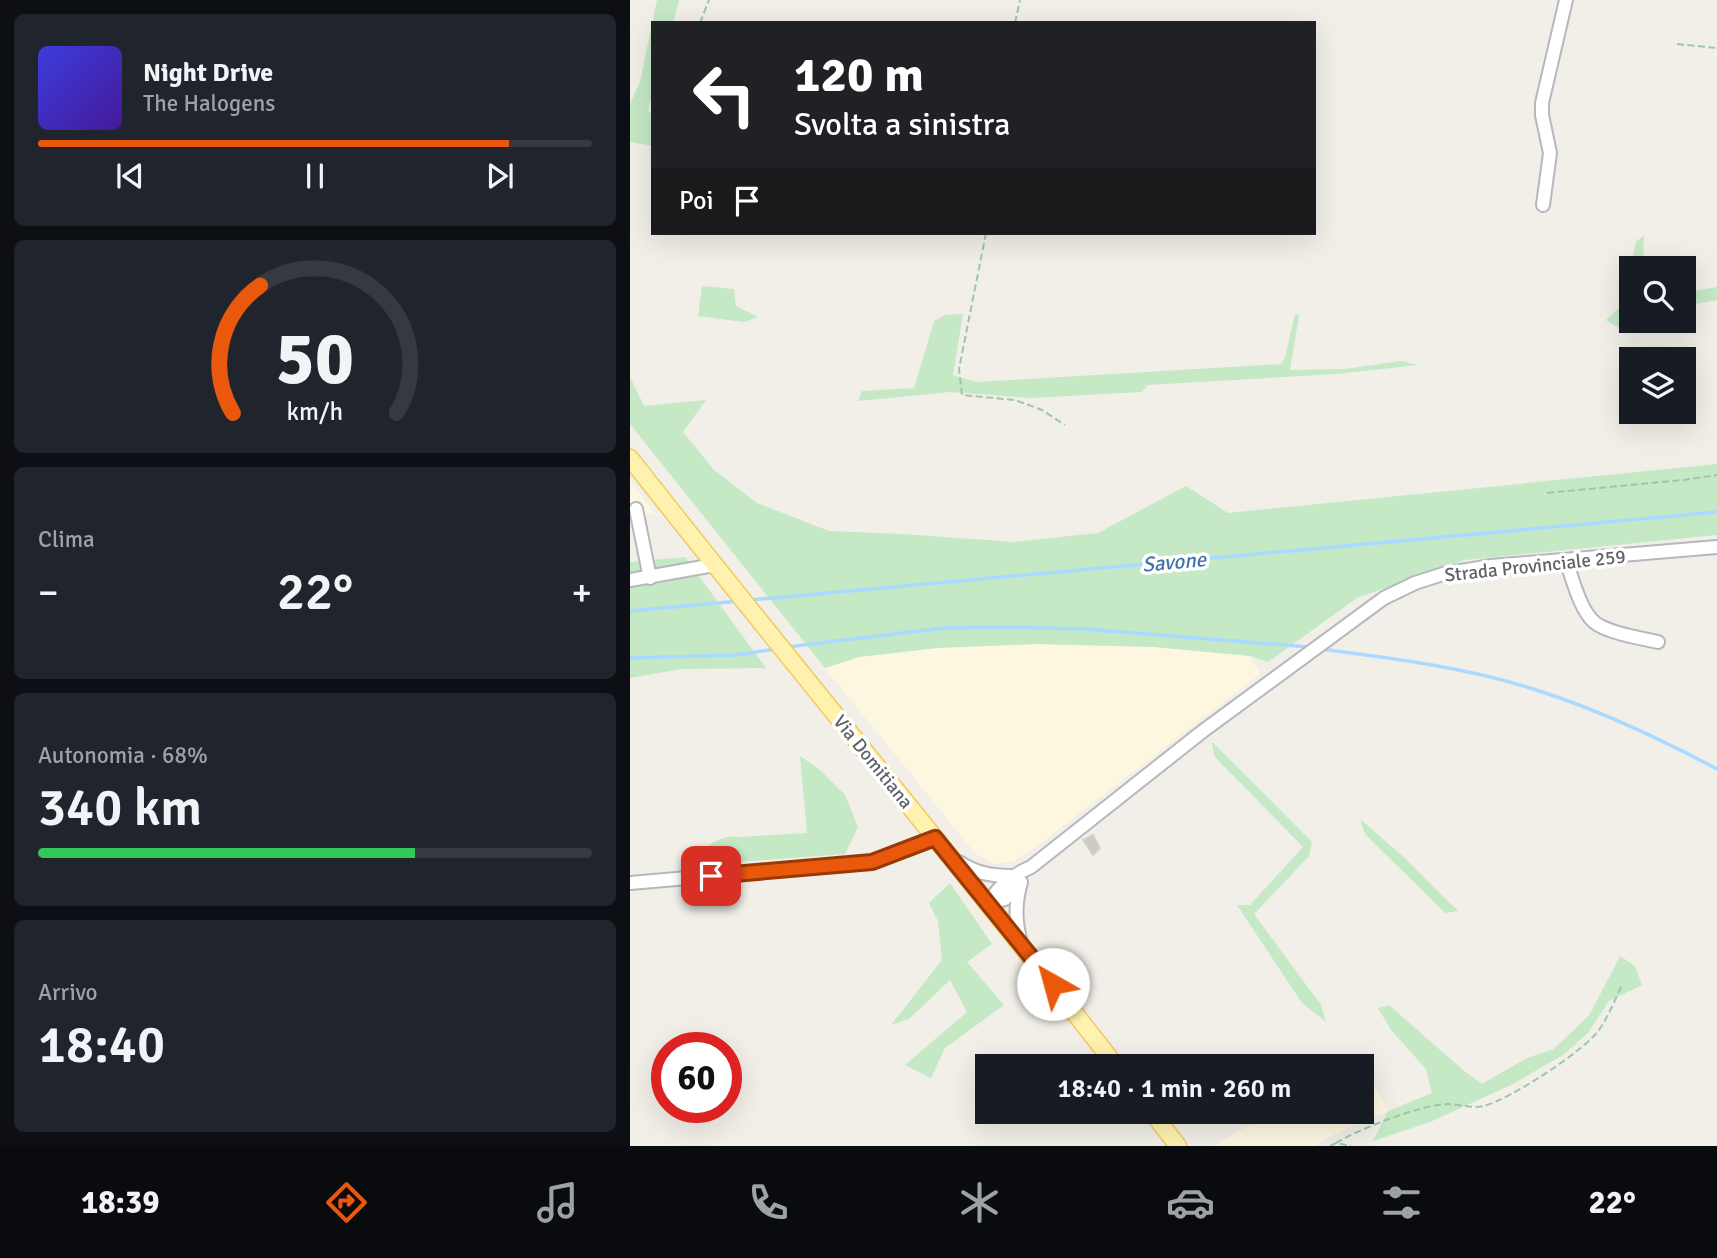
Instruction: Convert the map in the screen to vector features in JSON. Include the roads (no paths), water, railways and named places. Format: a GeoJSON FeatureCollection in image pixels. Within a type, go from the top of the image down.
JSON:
{"type":"FeatureCollection","features":[{"type":"Feature","properties":{"kind":"main road","name":"Via Domitiana"},"geometry":{"type":"LineString","coordinates":[[630,458],[1021,943],[1107,1054]]}},
{"type":"Feature","properties":{"kind":"main road"},"geometry":{"type":"LineString","coordinates":[[1161,1124],[1178,1146]]}},
{"type":"Feature","properties":{"kind":"street"},"geometry":{"type":"LineString","coordinates":[[1543,205],[1550,153],[1542,103],[1566,0]]}},
{"type":"Feature","properties":{"kind":"street"},"geometry":{"type":"LineString","coordinates":[[636,509],[650,578]]}},
{"type":"Feature","properties":{"kind":"street","name":"Strada Provinciale 259"},"geometry":{"type":"LineString","coordinates":[[1016,879],[1203,731],[1384,598],[1443,574],[1491,566],[1717,547]]}},
{"type":"Feature","properties":{"kind":"street"},"geometry":{"type":"LineString","coordinates":[[1566,561],[1583,605],[1595,622],[1613,630],[1658,642]]}},
{"type":"Feature","properties":{"kind":"street"},"geometry":{"type":"LineString","coordinates":[[630,580],[718,569]]}},
{"type":"Feature","properties":{"kind":"street"},"geometry":{"type":"LineString","coordinates":[[630,883],[872,862],[935,838]]}},
{"type":"Feature","properties":{"kind":"street"},"geometry":{"type":"LineString","coordinates":[[950,856],[971,870],[1016,879]]}},
{"type":"Feature","properties":{"kind":"street"},"geometry":{"type":"LineString","coordinates":[[988,904],[996,890],[1016,879]]}},
{"type":"Feature","properties":{"kind":"street"},"geometry":{"type":"LineString","coordinates":[[1016,879],[1015,922],[1021,943]]}},
{"type":"Feature","properties":{"kind":"waterway","name":"Savone"},"geometry":{"type":"LineString","coordinates":[[750,600],[1717,512]]}},
{"type":"Feature","properties":{"kind":"waterway","name":"Savone"},"geometry":{"type":"LineString","coordinates":[[630,611],[739,601]]}},
{"type":"Feature","properties":{"kind":"waterway"},"geometry":{"type":"LineString","coordinates":[[787,647],[944,628],[1009,627],[1085,629],[1309,647]]}},
{"type":"Feature","properties":{"kind":"waterway"},"geometry":{"type":"LineString","coordinates":[[630,658],[736,655],[776,649]]}},
{"type":"Feature","properties":{"kind":"waterway"},"geometry":{"type":"LineString","coordinates":[[1320,649],[1453,669],[1530,688],[1625,724],[1717,769]]}}]}
